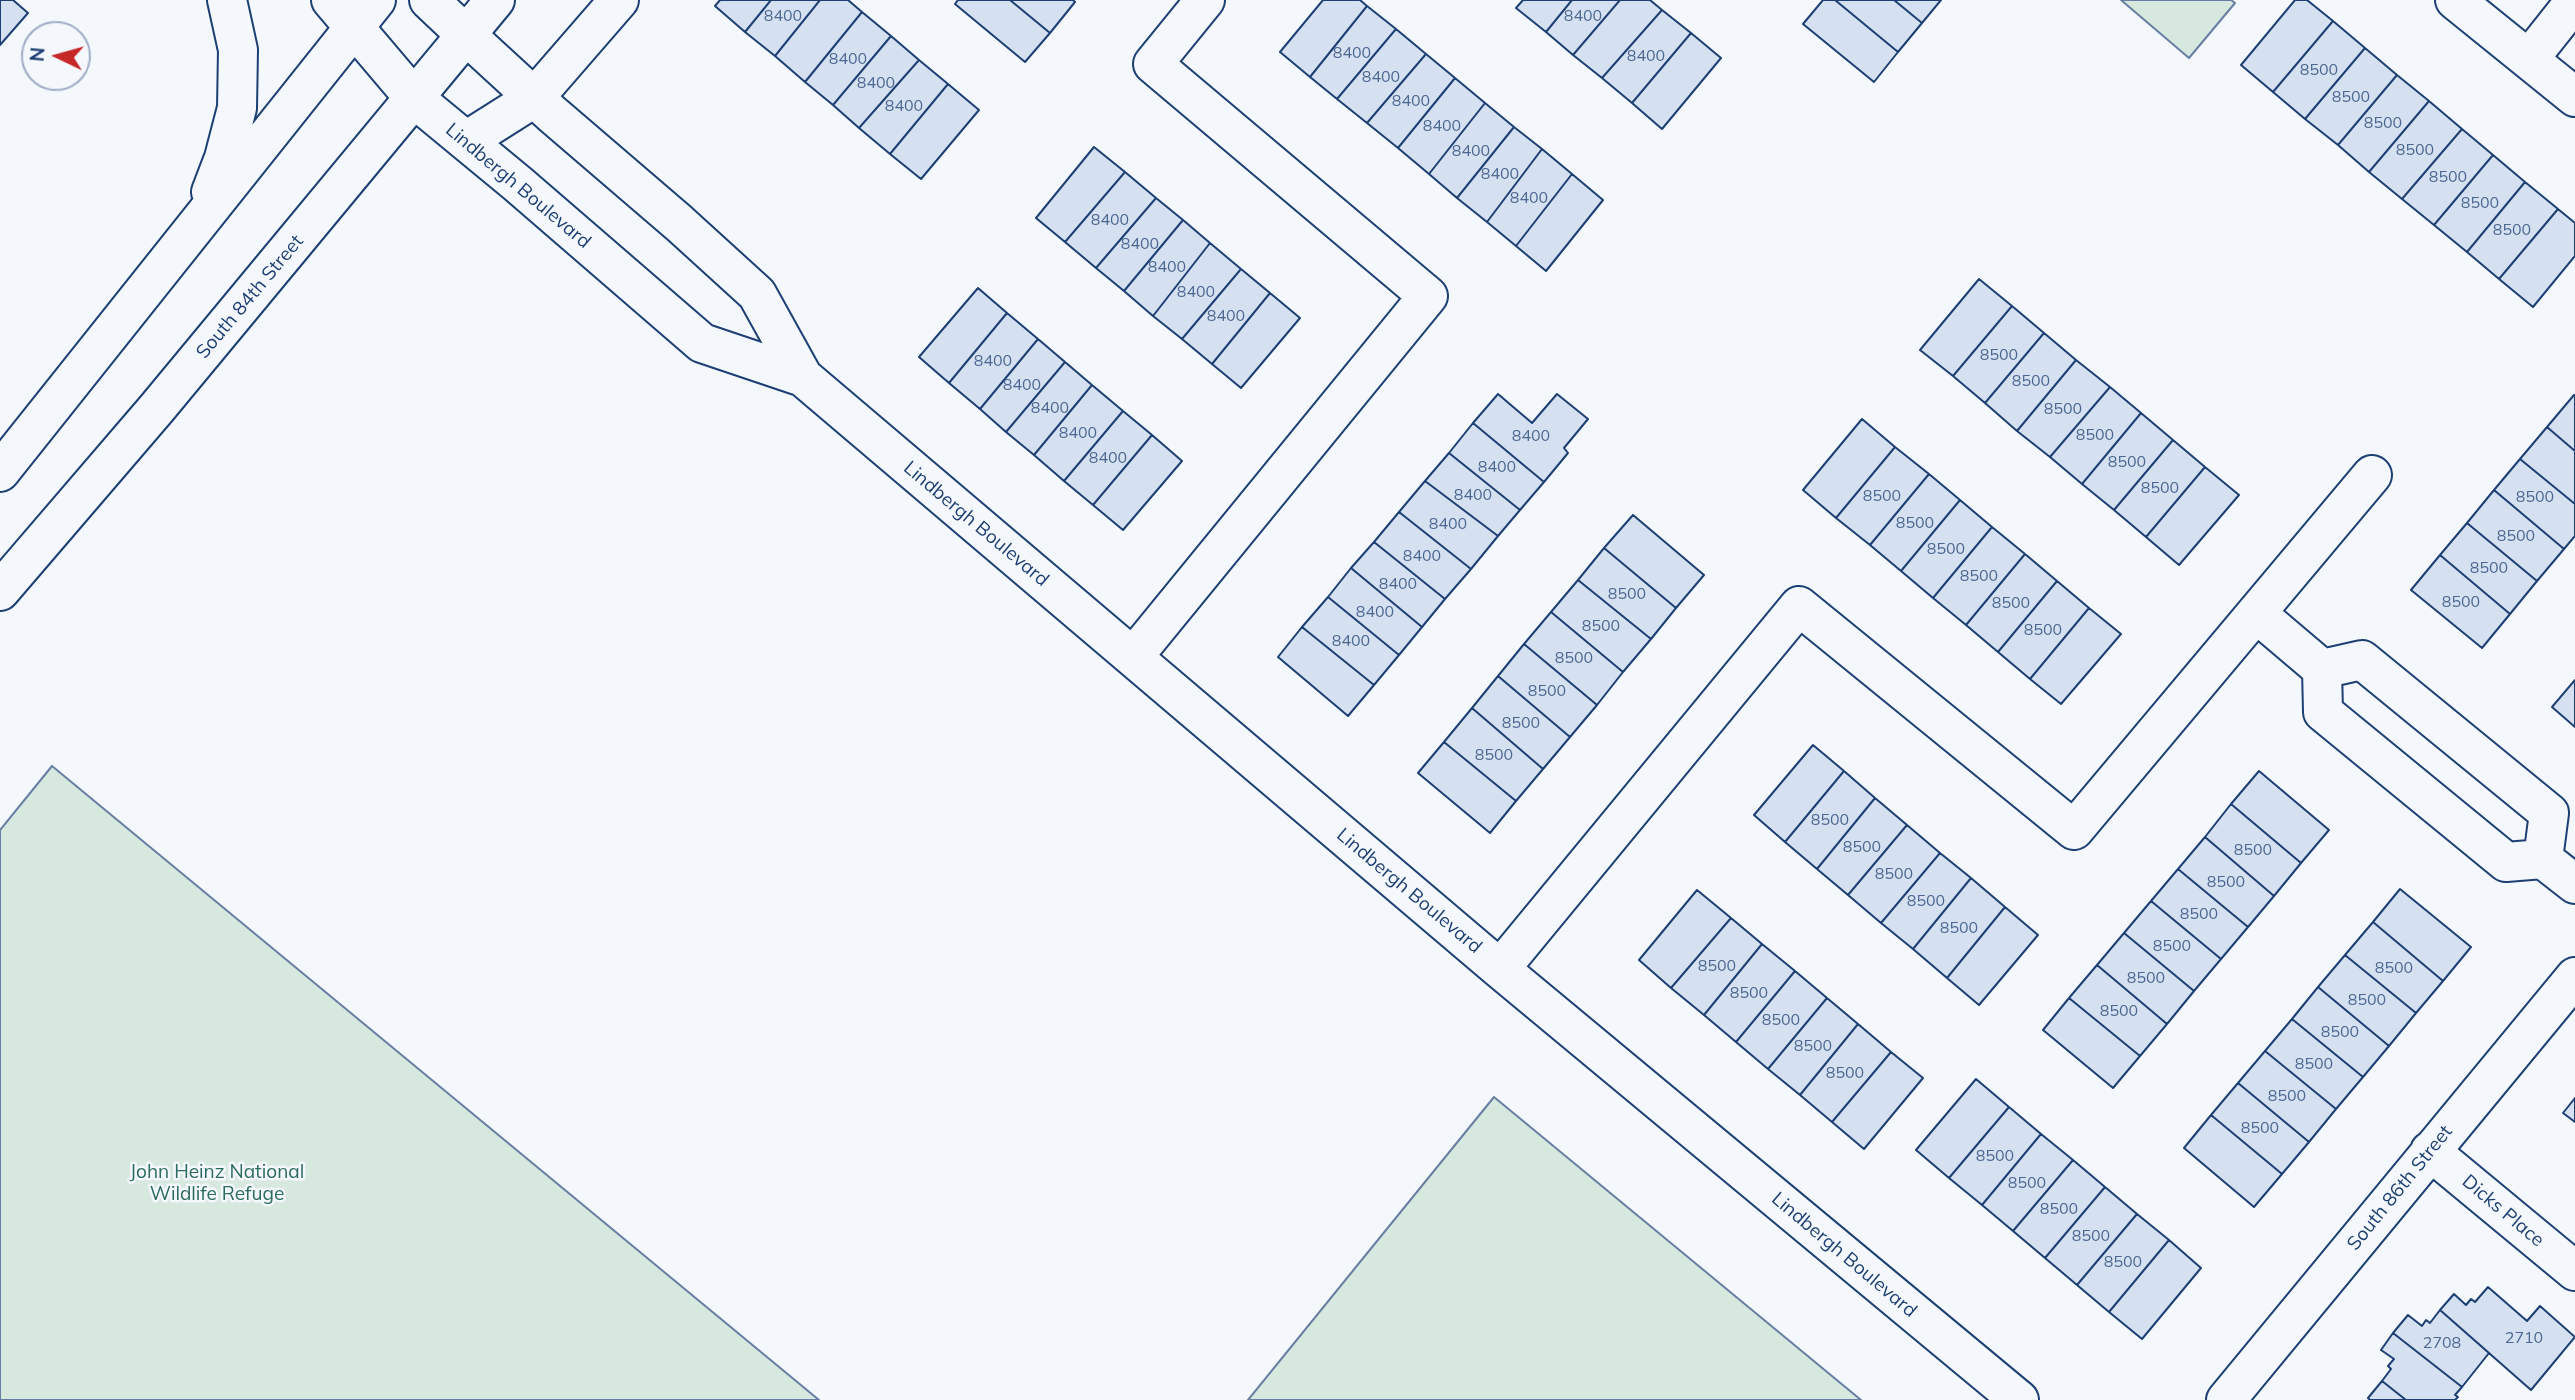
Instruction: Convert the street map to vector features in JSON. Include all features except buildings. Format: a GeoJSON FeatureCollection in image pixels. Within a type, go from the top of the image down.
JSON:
{"type":"FeatureCollection","features":[{"type":"Feature","properties":{"kind":"street"},"geometry":{"type":"LineString","coordinates":[[199,221],[223,158],[237,108],[239,50],[227,0]]}},
{"type":"Feature","properties":{"kind":"street","name":"Lindbergh Boulevard"},"geometry":{"type":"LineString","coordinates":[[429,0],[534,99],[757,294],[803,377],[1500,969],[2019,1400]]}},
{"type":"Feature","properties":{"kind":"street","name":"South 84th Street"},"geometry":{"type":"LineString","coordinates":[[0,591],[157,408],[495,0]]}},
{"type":"Feature","properties":{"kind":"street"},"geometry":{"type":"LineString","coordinates":[[466,141],[534,99],[619,0]]}},
{"type":"Feature","properties":{"kind":"street"},"geometry":{"type":"LineString","coordinates":[[1133,657],[1428,296],[1153,64],[1205,0]]}},
{"type":"Feature","properties":{"kind":"street"},"geometry":{"type":"LineString","coordinates":[[2455,0],[2575,97]]}},
{"type":"Feature","properties":{"kind":"street"},"geometry":{"type":"LineString","coordinates":[[2529,59],[2575,1]]}},
{"type":"Feature","properties":{"kind":"street"},"geometry":{"type":"LineString","coordinates":[[0,472],[199,221],[354,9]]}},
{"type":"Feature","properties":{"kind":"street","name":"Lindbergh Boulevard"},"geometry":{"type":"LineString","coordinates":[[354,9],[415,99],[702,343],[803,377]]}},
{"type":"Feature","properties":{"kind":"street"},"geometry":{"type":"LineString","coordinates":[[1500,969],[1799,606],[2074,830],[2372,475]]}},
{"type":"Feature","properties":{"kind":"street"},"geometry":{"type":"LineString","coordinates":[[2256,613],[2322,669],[2323,712],[2506,862],[2543,859],[2575,884]]}},
{"type":"Feature","properties":{"kind":"street"},"geometry":{"type":"LineString","coordinates":[[2322,669],[2362,660],[2549,813],[2543,859]]}},
{"type":"Feature","properties":{"kind":"street","name":"South 86th Street"},"geometry":{"type":"LineString","coordinates":[[2226,1400],[2575,977]]}},
{"type":"Feature","properties":{"kind":"street","name":"Dicks Place"},"geometry":{"type":"LineString","coordinates":[[2430,1151],[2575,1271]]}},
{"type":"Feature","properties":{"kind":"green space"},"geometry":{"type":"Polygon","coordinates":[[[2121,0],[2231,0],[2235,3],[2189,58],[2121,0]]]}},
{"type":"Feature","properties":{"kind":"green space","name":"John Heinz National Wildlife Refuge"},"geometry":{"type":"Polygon","coordinates":[[[52,766],[819,1400],[0,1400],[0,830],[52,766]]]}},
{"type":"Feature","properties":{"kind":"green space"},"geometry":{"type":"Polygon","coordinates":[[[1494,1097],[1861,1400],[1248,1400],[1494,1097]]]}}]}
